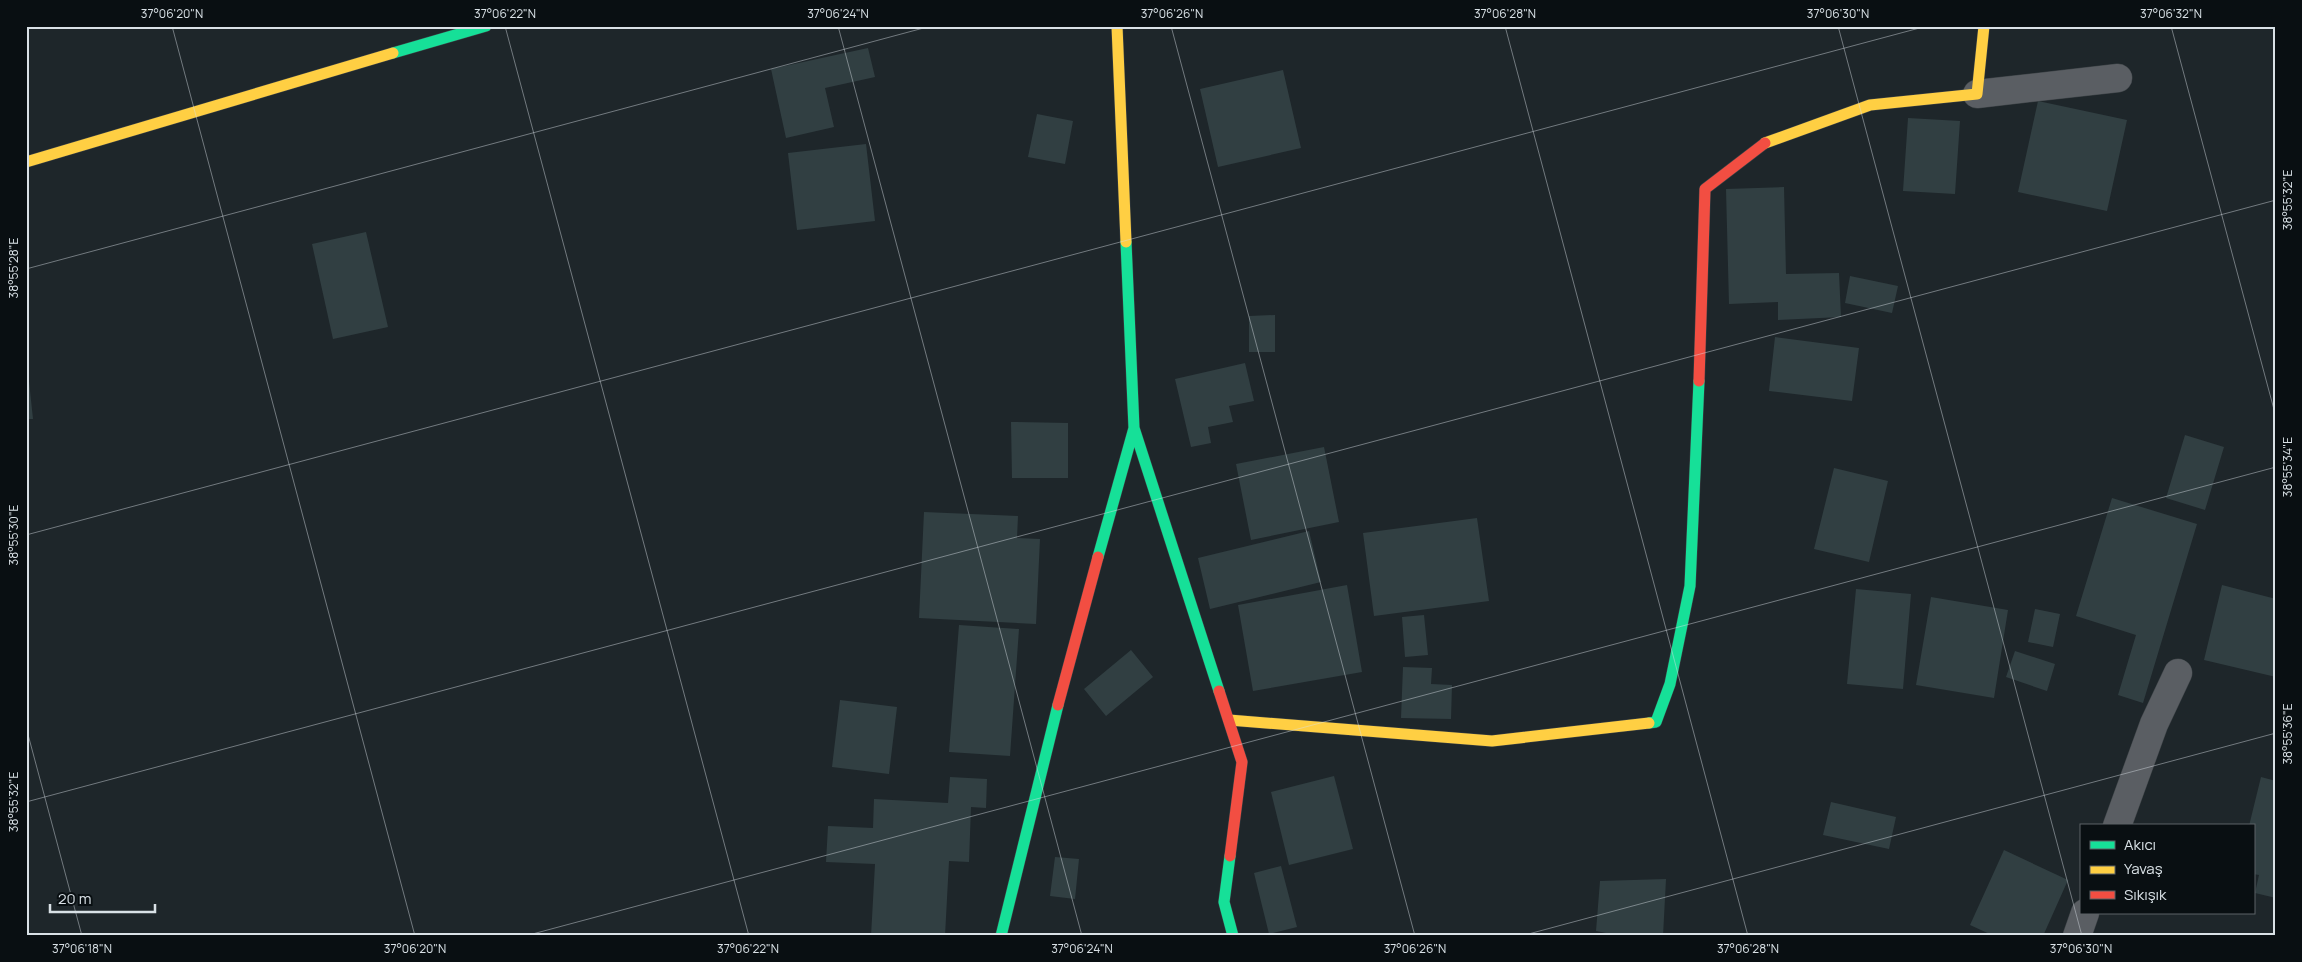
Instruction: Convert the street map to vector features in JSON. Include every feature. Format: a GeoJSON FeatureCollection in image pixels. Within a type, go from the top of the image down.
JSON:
{"type":"FeatureCollection","features":[{"type":"Feature","properties":{"kind":"street"},"geometry":{"type":"LineString","coordinates":[[26,162],[486,26]]}},
{"type":"Feature","properties":{"kind":"street"},"geometry":{"type":"LineString","coordinates":[[1117,26],[1134,428],[1242,762],[1224,902],[1233,936]]}},
{"type":"Feature","properties":{"kind":"street"},"geometry":{"type":"LineString","coordinates":[[1977,94],[1984,26]]}},
{"type":"Feature","properties":{"kind":"street"},"geometry":{"type":"LineString","coordinates":[[1229,720],[1492,741],[1656,722],[1670,684],[1690,586],[1698,415],[1705,188],[1768,141],[1870,105],[2118,78]]}},
{"type":"Feature","properties":{"kind":"street"},"geometry":{"type":"LineString","coordinates":[[1001,936],[1072,648],[1134,428]]}},
{"type":"Feature","properties":{"kind":"street"},"geometry":{"type":"LineString","coordinates":[[2118,824],[2154,724],[2178,673]]}},
{"type":"Feature","properties":{"kind":"street"},"geometry":{"type":"LineString","coordinates":[[2076,936],[2085,914]]}},
{"type":"Feature","properties":{"kind":"building"},"geometry":{"type":"Polygon","coordinates":[[[868,48],[875,77],[825,88],[834,127],[786,138],[771,69],[868,48]]]}},
{"type":"Feature","properties":{"kind":"building"},"geometry":{"type":"Polygon","coordinates":[[[1283,70],[1301,148],[1218,167],[1200,89],[1283,70]]]}},
{"type":"Feature","properties":{"kind":"building"},"geometry":{"type":"Polygon","coordinates":[[[2038,101],[2127,120],[2107,211],[2018,192],[2038,101]]]}},
{"type":"Feature","properties":{"kind":"building"},"geometry":{"type":"Polygon","coordinates":[[[1037,114],[1073,121],[1065,164],[1028,157],[1037,114]]]}},
{"type":"Feature","properties":{"kind":"building"},"geometry":{"type":"Polygon","coordinates":[[[1908,118],[1960,121],[1955,194],[1903,191],[1908,118]]]}},
{"type":"Feature","properties":{"kind":"building"},"geometry":{"type":"Polygon","coordinates":[[[866,144],[875,221],[797,230],[788,153],[866,144]]]}},
{"type":"Feature","properties":{"kind":"building"},"geometry":{"type":"Polygon","coordinates":[[[1784,187],[1786,274],[1839,273],[1841,317],[1778,320],[1778,302],[1729,304],[1726,189],[1784,187]]]}},
{"type":"Feature","properties":{"kind":"building"},"geometry":{"type":"Polygon","coordinates":[[[366,232],[388,327],[333,339],[312,244],[366,232]]]}},
{"type":"Feature","properties":{"kind":"building"},"geometry":{"type":"Polygon","coordinates":[[[1850,276],[1898,286],[1892,313],[1845,303],[1850,276]]]}},
{"type":"Feature","properties":{"kind":"building"},"geometry":{"type":"Polygon","coordinates":[[[1275,315],[1275,352],[1249,352],[1249,316],[1275,315]]]}},
{"type":"Feature","properties":{"kind":"building"},"geometry":{"type":"Polygon","coordinates":[[[1775,337],[1859,348],[1852,401],[1769,391],[1775,337]]]}},
{"type":"Feature","properties":{"kind":"building"},"geometry":{"type":"Polygon","coordinates":[[[26,353],[33,419],[26,419],[26,353]]]}},
{"type":"Feature","properties":{"kind":"building"},"geometry":{"type":"Polygon","coordinates":[[[1245,363],[1254,401],[1229,406],[1233,422],[1208,427],[1211,443],[1191,447],[1175,379],[1245,363]]]}},
{"type":"Feature","properties":{"kind":"building"},"geometry":{"type":"Polygon","coordinates":[[[1011,422],[1068,423],[1068,478],[1012,478],[1011,422]]]}},
{"type":"Feature","properties":{"kind":"building"},"geometry":{"type":"Polygon","coordinates":[[[2185,435],[2224,447],[2205,510],[2166,498],[2185,435]]]}},
{"type":"Feature","properties":{"kind":"building"},"geometry":{"type":"Polygon","coordinates":[[[1324,447],[1339,522],[1251,540],[1236,464],[1324,447]]]}},
{"type":"Feature","properties":{"kind":"building"},"geometry":{"type":"Polygon","coordinates":[[[1834,468],[1888,481],[1869,562],[1814,549],[1834,468]]]}},
{"type":"Feature","properties":{"kind":"building"},"geometry":{"type":"Polygon","coordinates":[[[2112,498],[2197,524],[2143,703],[2118,695],[2136,635],[2076,616],[2112,498]]]}},
{"type":"Feature","properties":{"kind":"building"},"geometry":{"type":"Polygon","coordinates":[[[924,512],[1018,516],[1017,538],[1040,539],[1036,624],[919,618],[924,512]]]}},
{"type":"Feature","properties":{"kind":"building"},"geometry":{"type":"Polygon","coordinates":[[[1477,518],[1489,601],[1374,616],[1363,533],[1477,518]]]}},
{"type":"Feature","properties":{"kind":"building"},"geometry":{"type":"Polygon","coordinates":[[[1309,531],[1321,582],[1210,609],[1198,558],[1309,531]]]}},
{"type":"Feature","properties":{"kind":"building"},"geometry":{"type":"Polygon","coordinates":[[[1347,585],[1362,672],[1253,691],[1238,605],[1347,585]]]}},
{"type":"Feature","properties":{"kind":"building"},"geometry":{"type":"Polygon","coordinates":[[[2222,585],[2276,599],[2276,677],[2204,660],[2222,585]]]}},
{"type":"Feature","properties":{"kind":"building"},"geometry":{"type":"Polygon","coordinates":[[[1856,589],[1911,594],[1903,689],[1847,684],[1856,589]]]}},
{"type":"Feature","properties":{"kind":"building"},"geometry":{"type":"Polygon","coordinates":[[[1931,597],[2008,610],[1994,698],[1916,685],[1931,597]]]}},
{"type":"Feature","properties":{"kind":"building"},"geometry":{"type":"Polygon","coordinates":[[[2035,609],[2060,614],[2053,647],[2028,642],[2035,609]]]}},
{"type":"Feature","properties":{"kind":"building"},"geometry":{"type":"Polygon","coordinates":[[[1424,615],[1428,655],[1405,657],[1402,617],[1424,615]]]}},
{"type":"Feature","properties":{"kind":"building"},"geometry":{"type":"Polygon","coordinates":[[[959,625],[1019,629],[1010,756],[949,752],[959,625]]]}},
{"type":"Feature","properties":{"kind":"building"},"geometry":{"type":"Polygon","coordinates":[[[1131,650],[1153,677],[1106,716],[1084,689],[1131,650]]]}},
{"type":"Feature","properties":{"kind":"building"},"geometry":{"type":"Polygon","coordinates":[[[2015,651],[2055,664],[2047,691],[2006,677],[2015,651]]]}},
{"type":"Feature","properties":{"kind":"building"},"geometry":{"type":"Polygon","coordinates":[[[1403,667],[1432,668],[1431,684],[1452,685],[1451,719],[1401,718],[1403,667]]]}},
{"type":"Feature","properties":{"kind":"building"},"geometry":{"type":"Polygon","coordinates":[[[840,700],[897,707],[889,774],[832,767],[840,700]]]}},
{"type":"Feature","properties":{"kind":"building"},"geometry":{"type":"Polygon","coordinates":[[[1334,776],[1353,849],[1289,865],[1271,792],[1334,776]]]}},
{"type":"Feature","properties":{"kind":"building"},"geometry":{"type":"Polygon","coordinates":[[[950,777],[987,779],[986,808],[971,807],[969,862],[949,861],[945,936],[871,936],[875,864],[826,862],[828,826],[873,828],[874,799],[948,803],[950,777]]]}},
{"type":"Feature","properties":{"kind":"building"},"geometry":{"type":"Polygon","coordinates":[[[2261,777],[2276,781],[2276,898],[2255,893],[2259,875],[2254,874],[2254,824],[2249,824],[2261,777]]]}},
{"type":"Feature","properties":{"kind":"building"},"geometry":{"type":"Polygon","coordinates":[[[1831,802],[1896,817],[1889,849],[1823,835],[1831,802]]]}},
{"type":"Feature","properties":{"kind":"building"},"geometry":{"type":"Polygon","coordinates":[[[2004,850],[2068,880],[2043,936],[1994,936],[1970,925],[2004,850]]]}},
{"type":"Feature","properties":{"kind":"building"},"geometry":{"type":"Polygon","coordinates":[[[1055,857],[1079,859],[1075,899],[1050,896],[1055,857]]]}},
{"type":"Feature","properties":{"kind":"building"},"geometry":{"type":"Polygon","coordinates":[[[1281,866],[1297,927],[1269,934],[1254,873],[1281,866]]]}},
{"type":"Feature","properties":{"kind":"building"},"geometry":{"type":"Polygon","coordinates":[[[1666,879],[1663,936],[1621,936],[1596,931],[1600,881],[1666,879]]]}},
{"type":"Feature","properties":{"kind":"traffic: fast"},"geometry":{"type":"LineString","coordinates":[[393,53],[486,26]]}},
{"type":"Feature","properties":{"kind":"traffic: fast"},"geometry":{"type":"LineString","coordinates":[[1098,557],[1134,428],[1126,242]]}},
{"type":"Feature","properties":{"kind":"traffic: fast"},"geometry":{"type":"LineString","coordinates":[[1649,723],[1656,722],[1670,684],[1690,586],[1699,381]]}},
{"type":"Feature","properties":{"kind":"traffic: fast"},"geometry":{"type":"LineString","coordinates":[[1134,428],[1219,691]]}},
{"type":"Feature","properties":{"kind":"traffic: fast"},"geometry":{"type":"LineString","coordinates":[[1001,936],[1058,705]]}},
{"type":"Feature","properties":{"kind":"traffic: fast"},"geometry":{"type":"LineString","coordinates":[[1230,856],[1224,902],[1233,936]]}},
{"type":"Feature","properties":{"kind":"traffic: slow"},"geometry":{"type":"LineString","coordinates":[[1117,26],[1126,242]]}},
{"type":"Feature","properties":{"kind":"traffic: slow"},"geometry":{"type":"LineString","coordinates":[[1765,143],[1870,105],[1977,94],[1984,26]]}},
{"type":"Feature","properties":{"kind":"traffic: slow"},"geometry":{"type":"LineString","coordinates":[[26,162],[393,53]]}},
{"type":"Feature","properties":{"kind":"traffic: slow"},"geometry":{"type":"LineString","coordinates":[[1229,720],[1492,741],[1649,723]]}},
{"type":"Feature","properties":{"kind":"traffic: jam"},"geometry":{"type":"LineString","coordinates":[[1699,381],[1705,189],[1765,143]]}},
{"type":"Feature","properties":{"kind":"traffic: jam"},"geometry":{"type":"LineString","coordinates":[[1058,705],[1098,557]]}},
{"type":"Feature","properties":{"kind":"traffic: jam"},"geometry":{"type":"LineString","coordinates":[[1219,691],[1242,762],[1230,856]]}}]}
